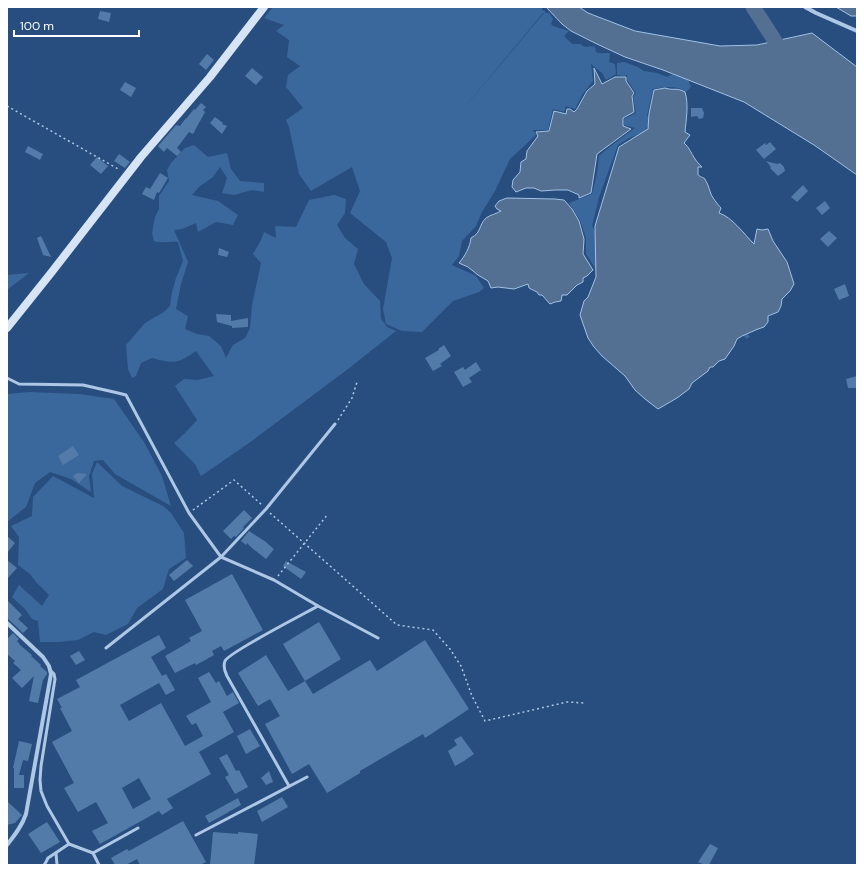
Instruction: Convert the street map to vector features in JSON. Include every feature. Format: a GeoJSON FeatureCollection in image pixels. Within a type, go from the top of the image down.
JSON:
{"type":"FeatureCollection","features":[{"type":"Feature","properties":{"kind":"street"},"geometry":{"type":"LineString","coordinates":[[7,328],[141,157],[210,77],[264,7]]}},
{"type":"Feature","properties":{"kind":"street"},"geometry":{"type":"LineString","coordinates":[[805,7],[816,14],[857,31]]}},
{"type":"Feature","properties":{"kind":"street"},"geometry":{"type":"LineString","coordinates":[[7,623],[43,657],[50,670],[26,814],[21,827],[7,845]]}},
{"type":"Feature","properties":{"kind":"lane"},"geometry":{"type":"LineString","coordinates":[[7,378],[19,384],[83,385],[126,396],[189,514],[221,557],[274,580],[318,606],[378,638]]}},
{"type":"Feature","properties":{"kind":"lane"},"geometry":{"type":"LineString","coordinates":[[106,648],[221,557],[266,509],[335,424]]}},
{"type":"Feature","properties":{"kind":"lane"},"geometry":{"type":"LineString","coordinates":[[289,786],[227,676],[224,668],[225,661],[229,656],[318,606]]}},
{"type":"Feature","properties":{"kind":"lane"},"geometry":{"type":"LineString","coordinates":[[50,670],[54,674],[55,679],[41,766],[41,791],[47,806],[69,844],[93,853],[99,865]]}},
{"type":"Feature","properties":{"kind":"lane"},"geometry":{"type":"LineString","coordinates":[[196,835],[307,777]]}},
{"type":"Feature","properties":{"kind":"lane"},"geometry":{"type":"LineString","coordinates":[[93,853],[138,828]]}},
{"type":"Feature","properties":{"kind":"lane"},"geometry":{"type":"LineString","coordinates":[[44,865],[48,858],[69,844]]}},
{"type":"Feature","properties":{"kind":"lane"},"geometry":{"type":"LineString","coordinates":[[56,853],[57,865]]}},
{"type":"Feature","properties":{"kind":"path"},"geometry":{"type":"LineString","coordinates":[[7,106],[128,175]]}},
{"type":"Feature","properties":{"kind":"path"},"geometry":{"type":"LineString","coordinates":[[335,424],[352,398],[357,382]]}},
{"type":"Feature","properties":{"kind":"path"},"geometry":{"type":"LineString","coordinates":[[189,514],[234,480],[397,625],[433,630],[450,649],[461,666],[472,696],[485,721],[567,702],[584,703]]}},
{"type":"Feature","properties":{"kind":"path"},"geometry":{"type":"LineString","coordinates":[[274,580],[328,514]]}},
{"type":"Feature","properties":{"kind":"shaded area"},"geometry":{"type":"Polygon","coordinates":[[[273,7],[542,7],[542,10],[545,11],[545,13],[549,13],[553,19],[551,24],[553,26],[569,31],[564,36],[572,44],[581,44],[586,47],[594,46],[596,49],[595,51],[598,53],[610,53],[609,62],[615,64],[616,74],[606,80],[602,73],[591,64],[593,81],[582,95],[575,109],[566,106],[564,112],[553,109],[548,130],[533,130],[536,135],[510,159],[476,226],[462,241],[459,256],[452,265],[476,276],[484,288],[479,292],[453,301],[422,332],[402,331],[386,324],[383,309],[392,258],[386,242],[350,213],[360,191],[352,167],[311,191],[299,174],[289,127],[286,120],[303,108],[286,87],[288,75],[300,66],[287,57],[289,40],[276,31],[284,25],[264,18],[273,7]],[[543,13],[454,120],[544,13],[543,13]]]}},
{"type":"Feature","properties":{"kind":"shaded area"},"geometry":{"type":"Polygon","coordinates":[[[546,7],[579,7],[588,13],[635,31],[720,46],[757,45],[812,33],[857,67],[857,175],[814,145],[744,102],[663,70],[625,57],[597,44],[571,31],[546,7]]]}},
{"type":"Feature","properties":{"kind":"shaded area"},"geometry":{"type":"Polygon","coordinates":[[[836,7],[857,7],[857,16],[851,16],[836,7]]]}},
{"type":"Feature","properties":{"kind":"shaded area"},"geometry":{"type":"Polygon","coordinates":[[[624,62],[644,71],[657,73],[667,77],[677,72],[688,80],[691,87],[686,92],[674,87],[653,89],[647,116],[653,122],[646,128],[750,337],[746,339],[735,320],[643,133],[629,138],[618,145],[599,197],[592,226],[597,235],[597,271],[586,254],[586,238],[580,220],[569,203],[592,194],[597,174],[599,156],[635,128],[624,125],[624,119],[636,113],[633,97],[636,93],[627,80],[627,75],[617,75],[617,63],[624,62]]]}},
{"type":"Feature","properties":{"kind":"shaded area"},"geometry":{"type":"Polygon","coordinates":[[[594,68],[602,84],[615,77],[626,77],[626,81],[634,93],[632,96],[634,112],[623,118],[623,126],[631,129],[597,154],[591,193],[579,198],[579,195],[568,190],[541,191],[534,188],[526,188],[516,192],[512,187],[513,180],[520,172],[521,162],[526,159],[527,151],[538,136],[536,132],[549,131],[554,111],[566,114],[567,109],[574,112],[577,109],[587,91],[595,84],[594,68]]]}},
{"type":"Feature","properties":{"kind":"shaded area"},"geometry":{"type":"Polygon","coordinates":[[[665,88],[685,92],[687,107],[685,132],[690,135],[684,143],[702,167],[698,167],[698,175],[704,178],[715,201],[721,208],[719,213],[729,218],[754,244],[757,229],[768,229],[773,241],[787,262],[794,284],[790,291],[782,299],[778,312],[768,316],[768,322],[764,327],[737,339],[725,359],[719,361],[713,367],[710,367],[708,371],[692,383],[689,389],[658,409],[635,390],[625,376],[594,347],[588,338],[580,315],[584,301],[588,297],[596,277],[595,226],[619,147],[648,129],[649,114],[654,90],[665,88]]]}},
{"type":"Feature","properties":{"kind":"shaded area"},"geometry":{"type":"Polygon","coordinates":[[[194,145],[208,157],[227,153],[231,169],[240,181],[264,183],[264,192],[252,190],[234,195],[222,193],[227,178],[220,167],[213,177],[199,187],[192,195],[218,201],[238,215],[233,225],[216,222],[198,232],[196,223],[182,229],[174,230],[188,262],[181,284],[176,309],[188,316],[185,329],[197,334],[209,336],[221,346],[226,358],[233,345],[245,338],[250,328],[252,305],[261,263],[253,254],[264,232],[276,238],[275,226],[296,227],[309,200],[334,195],[346,199],[345,213],[337,225],[345,238],[358,249],[354,264],[364,284],[380,301],[381,319],[387,327],[396,331],[249,443],[201,476],[195,464],[174,443],[197,420],[175,386],[184,379],[198,380],[214,376],[196,351],[176,362],[152,358],[141,363],[136,376],[132,378],[128,369],[126,345],[145,323],[164,312],[170,306],[176,278],[183,261],[178,242],[154,241],[152,233],[155,217],[159,209],[159,196],[169,181],[167,170],[171,163],[185,148],[194,145]]]}},
{"type":"Feature","properties":{"kind":"shaded area"},"geometry":{"type":"Polygon","coordinates":[[[507,198],[564,200],[572,209],[579,221],[584,239],[583,254],[593,270],[583,278],[583,282],[577,285],[567,295],[562,295],[561,301],[550,304],[542,295],[539,295],[537,292],[529,288],[528,284],[514,289],[498,287],[491,288],[488,281],[468,267],[459,263],[470,245],[471,238],[477,233],[486,218],[501,211],[495,206],[499,201],[507,198]]]}},
{"type":"Feature","properties":{"kind":"shaded area"},"geometry":{"type":"Polygon","coordinates":[[[29,273],[7,290],[7,275],[29,273]]]}},
{"type":"Feature","properties":{"kind":"shaded area"},"geometry":{"type":"Polygon","coordinates":[[[29,392],[79,394],[114,399],[144,442],[162,476],[171,506],[115,474],[103,460],[94,461],[89,476],[91,492],[71,479],[50,472],[35,483],[26,507],[7,522],[7,394],[29,392]]]}},
{"type":"Feature","properties":{"kind":"shaded area"},"geometry":{"type":"Polygon","coordinates":[[[97,462],[122,486],[163,506],[171,513],[184,533],[186,558],[169,569],[163,589],[137,608],[128,624],[106,635],[94,632],[78,640],[40,642],[38,621],[32,619],[25,609],[12,597],[19,585],[42,606],[49,595],[30,574],[18,565],[19,537],[11,526],[32,516],[33,497],[53,476],[94,498],[92,474],[97,462]]]}},
{"type":"Feature","properties":{"kind":"building"},"geometry":{"type":"Polygon","coordinates":[[[100,11],[111,13],[109,22],[98,19],[100,11]]]}},
{"type":"Feature","properties":{"kind":"building"},"geometry":{"type":"Polygon","coordinates":[[[207,54],[214,60],[206,70],[199,64],[207,54]]]}},
{"type":"Feature","properties":{"kind":"building"},"geometry":{"type":"Polygon","coordinates":[[[252,68],[263,77],[256,85],[245,76],[252,68]]]}},
{"type":"Feature","properties":{"kind":"building"},"geometry":{"type":"Polygon","coordinates":[[[125,82],[136,88],[131,97],[120,90],[125,82]]]}},
{"type":"Feature","properties":{"kind":"building"},"geometry":{"type":"Polygon","coordinates":[[[201,103],[206,107],[203,110],[205,112],[193,134],[189,132],[177,148],[181,152],[177,156],[167,148],[164,152],[158,146],[176,125],[180,126],[201,103]]]}},
{"type":"Feature","properties":{"kind":"building"},"geometry":{"type":"Polygon","coordinates":[[[691,108],[702,108],[704,113],[703,118],[699,119],[697,116],[691,117],[691,108]]]}},
{"type":"Feature","properties":{"kind":"building"},"geometry":{"type":"Polygon","coordinates":[[[215,117],[223,123],[222,124],[227,126],[222,134],[210,123],[215,117]]]}},
{"type":"Feature","properties":{"kind":"building"},"geometry":{"type":"Polygon","coordinates":[[[770,142],[776,149],[764,159],[756,150],[765,143],[766,145],[770,142]]]}},
{"type":"Feature","properties":{"kind":"building"},"geometry":{"type":"Polygon","coordinates":[[[28,146],[43,154],[40,160],[25,152],[28,146]]]}},
{"type":"Feature","properties":{"kind":"building"},"geometry":{"type":"Polygon","coordinates":[[[119,154],[130,162],[125,168],[114,161],[119,154]]]}},
{"type":"Feature","properties":{"kind":"building"},"geometry":{"type":"Polygon","coordinates":[[[97,157],[108,166],[101,174],[90,165],[97,157]]]}},
{"type":"Feature","properties":{"kind":"building"},"geometry":{"type":"Polygon","coordinates":[[[766,161],[777,164],[780,163],[784,167],[785,171],[778,176],[770,168],[771,167],[766,161]]]}},
{"type":"Feature","properties":{"kind":"building"},"geometry":{"type":"Polygon","coordinates":[[[160,173],[168,178],[159,193],[157,192],[154,200],[142,194],[146,187],[150,189],[160,173]]]}},
{"type":"Feature","properties":{"kind":"building"},"geometry":{"type":"Polygon","coordinates":[[[803,185],[808,191],[797,202],[791,197],[803,185]]]}},
{"type":"Feature","properties":{"kind":"building"},"geometry":{"type":"Polygon","coordinates":[[[825,201],[830,208],[822,215],[816,208],[825,201]]]}},
{"type":"Feature","properties":{"kind":"building"},"geometry":{"type":"Polygon","coordinates":[[[829,231],[837,238],[828,247],[820,239],[829,231]]]}},
{"type":"Feature","properties":{"kind":"building"},"geometry":{"type":"Polygon","coordinates":[[[41,236],[51,257],[43,255],[37,238],[41,236]]]}},
{"type":"Feature","properties":{"kind":"building"},"geometry":{"type":"Polygon","coordinates":[[[219,248],[229,252],[227,257],[218,255],[219,248]]]}},
{"type":"Feature","properties":{"kind":"building"},"geometry":{"type":"Polygon","coordinates":[[[845,284],[849,296],[839,300],[834,289],[845,284]]]}},
{"type":"Feature","properties":{"kind":"building"},"geometry":{"type":"Polygon","coordinates":[[[216,314],[231,315],[231,321],[248,318],[248,327],[232,328],[232,326],[217,322],[216,314]]]}},
{"type":"Feature","properties":{"kind":"building"},"geometry":{"type":"Polygon","coordinates":[[[444,345],[451,356],[440,364],[442,366],[433,371],[425,358],[439,350],[438,349],[444,345]]]}},
{"type":"Feature","properties":{"kind":"building"},"geometry":{"type":"Polygon","coordinates":[[[476,362],[481,370],[469,378],[472,382],[463,387],[454,372],[463,367],[465,370],[476,362]]]}},
{"type":"Feature","properties":{"kind":"building"},"geometry":{"type":"Polygon","coordinates":[[[857,376],[857,388],[848,388],[846,379],[857,376]]]}},
{"type":"Feature","properties":{"kind":"building"},"geometry":{"type":"Polygon","coordinates":[[[73,446],[79,455],[63,465],[58,456],[73,446]]]}},
{"type":"Feature","properties":{"kind":"building"},"geometry":{"type":"Polygon","coordinates":[[[77,473],[87,474],[79,483],[73,476],[77,473]]]}},
{"type":"Feature","properties":{"kind":"building"},"geometry":{"type":"Polygon","coordinates":[[[244,510],[252,518],[236,537],[234,536],[231,539],[223,531],[244,510]]]}},
{"type":"Feature","properties":{"kind":"building"},"geometry":{"type":"Polygon","coordinates":[[[249,531],[274,549],[266,559],[247,543],[246,545],[241,541],[249,531]]]}},
{"type":"Feature","properties":{"kind":"building"},"geometry":{"type":"Polygon","coordinates":[[[7,536],[15,543],[7,553],[7,536]]]}},
{"type":"Feature","properties":{"kind":"building"},"geometry":{"type":"Polygon","coordinates":[[[7,560],[17,568],[7,579],[7,560]]]}},
{"type":"Feature","properties":{"kind":"building"},"geometry":{"type":"Polygon","coordinates":[[[187,560],[193,566],[174,581],[169,575],[187,560]]]}},
{"type":"Feature","properties":{"kind":"building"},"geometry":{"type":"Polygon","coordinates":[[[286,561],[306,572],[301,579],[283,566],[286,561]]]}},
{"type":"Feature","properties":{"kind":"building"},"geometry":{"type":"Polygon","coordinates":[[[232,574],[263,630],[224,651],[221,646],[212,651],[214,655],[196,665],[195,663],[175,673],[165,656],[191,641],[189,638],[202,631],[185,600],[232,574]]]}},
{"type":"Feature","properties":{"kind":"building"},"geometry":{"type":"Polygon","coordinates":[[[7,600],[22,615],[18,619],[28,628],[23,633],[7,618],[7,600]]]}},
{"type":"Feature","properties":{"kind":"building"},"geometry":{"type":"Polygon","coordinates":[[[319,622],[341,659],[305,681],[283,644],[319,622]]]}},
{"type":"Feature","properties":{"kind":"building"},"geometry":{"type":"Polygon","coordinates":[[[13,633],[19,639],[17,641],[21,646],[32,655],[31,656],[47,672],[43,680],[38,703],[29,701],[34,676],[22,688],[12,678],[21,670],[13,663],[15,661],[7,654],[7,639],[13,633]]]}},
{"type":"Feature","properties":{"kind":"building"},"geometry":{"type":"Polygon","coordinates":[[[159,635],[166,648],[151,657],[162,676],[166,674],[175,690],[166,695],[159,683],[120,705],[129,721],[161,703],[185,746],[203,736],[196,723],[192,725],[186,716],[211,702],[198,678],[209,672],[216,683],[219,681],[227,696],[233,692],[239,703],[223,712],[234,732],[199,752],[211,774],[167,799],[173,808],[162,815],[159,811],[100,844],[92,831],[108,823],[96,802],[78,812],[64,788],[74,783],[52,742],[72,731],[57,699],[80,687],[76,680],[159,635]],[[139,778],[122,788],[133,809],[151,799],[139,778]]]}},
{"type":"Feature","properties":{"kind":"building"},"geometry":{"type":"Polygon","coordinates":[[[425,640],[469,709],[425,738],[423,734],[360,771],[360,773],[327,793],[309,764],[292,774],[265,724],[280,716],[270,699],[258,706],[238,673],[266,655],[288,691],[305,681],[313,694],[370,660],[377,671],[425,640]]]}},
{"type":"Feature","properties":{"kind":"building"},"geometry":{"type":"Polygon","coordinates":[[[79,651],[85,660],[76,665],[70,656],[79,651]]]}},
{"type":"Feature","properties":{"kind":"building"},"geometry":{"type":"Polygon","coordinates":[[[250,729],[260,746],[246,754],[237,736],[250,729]]]}},
{"type":"Feature","properties":{"kind":"building"},"geometry":{"type":"Polygon","coordinates":[[[461,736],[474,754],[455,766],[448,751],[457,745],[454,740],[461,736]]]}},
{"type":"Feature","properties":{"kind":"building"},"geometry":{"type":"Polygon","coordinates":[[[19,741],[32,744],[28,761],[23,760],[19,775],[24,775],[24,788],[14,788],[13,768],[19,741]]]}},
{"type":"Feature","properties":{"kind":"building"},"geometry":{"type":"Polygon","coordinates":[[[227,754],[236,771],[239,770],[248,787],[235,794],[225,777],[229,775],[219,758],[227,754]]]}},
{"type":"Feature","properties":{"kind":"building"},"geometry":{"type":"Polygon","coordinates":[[[269,771],[273,782],[266,785],[261,778],[269,771]]]}},
{"type":"Feature","properties":{"kind":"building"},"geometry":{"type":"Polygon","coordinates":[[[282,797],[288,807],[262,822],[257,811],[282,797]]]}},
{"type":"Feature","properties":{"kind":"building"},"geometry":{"type":"Polygon","coordinates":[[[238,798],[241,805],[209,823],[205,816],[238,798]]]}},
{"type":"Feature","properties":{"kind":"building"},"geometry":{"type":"Polygon","coordinates":[[[7,801],[22,815],[15,823],[7,825],[7,801]]]}},
{"type":"Feature","properties":{"kind":"building"},"geometry":{"type":"Polygon","coordinates":[[[183,821],[206,862],[200,865],[140,865],[137,859],[126,865],[115,865],[111,858],[127,849],[129,851],[183,821]]]}},
{"type":"Feature","properties":{"kind":"building"},"geometry":{"type":"Polygon","coordinates":[[[47,822],[60,842],[41,853],[28,834],[47,822]]]}},
{"type":"Feature","properties":{"kind":"building"},"geometry":{"type":"Polygon","coordinates":[[[213,832],[258,834],[254,865],[210,865],[213,832]]]}},
{"type":"Feature","properties":{"kind":"building"},"geometry":{"type":"Polygon","coordinates":[[[710,844],[718,848],[709,865],[698,862],[710,844]]]}},
{"type":"Feature","properties":{"kind":"waterway"},"geometry":{"type":"LineString","coordinates":[[753,7],[786,58]]}}]}
